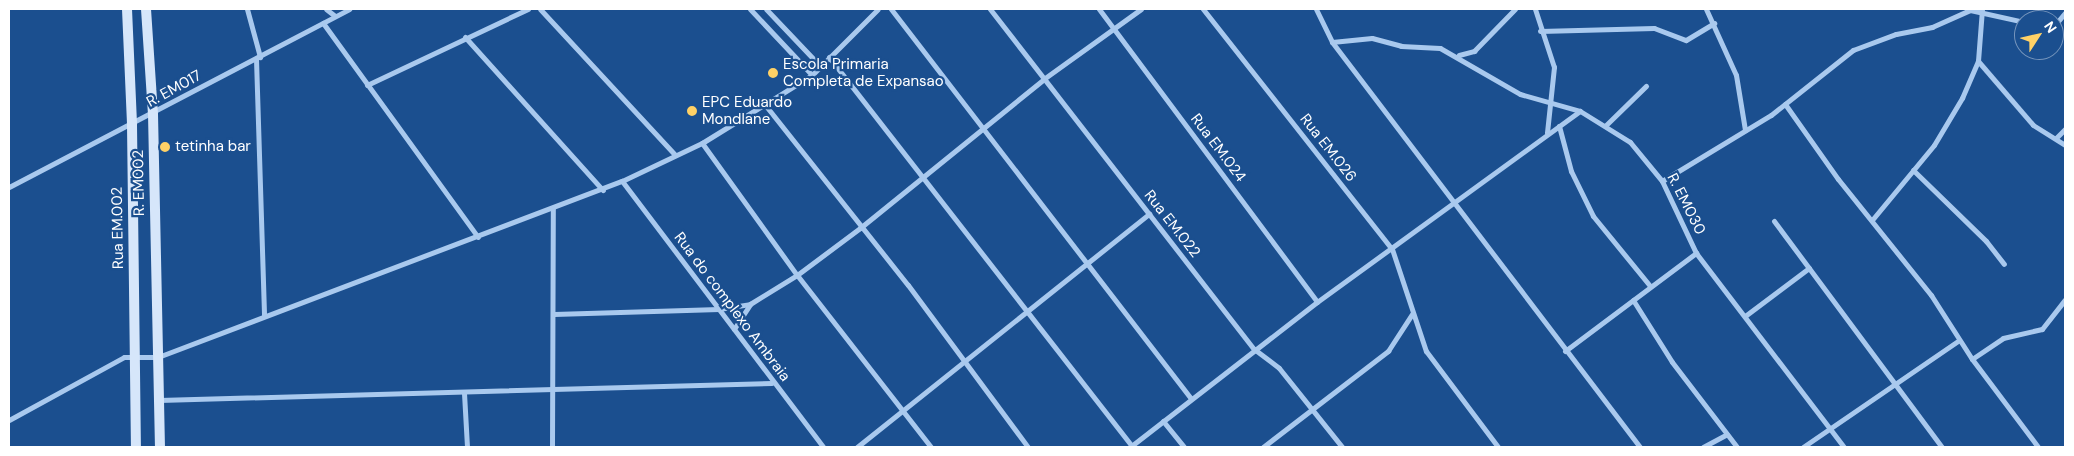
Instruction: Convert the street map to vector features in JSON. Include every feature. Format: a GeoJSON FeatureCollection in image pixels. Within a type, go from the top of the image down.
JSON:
{"type":"FeatureCollection","features":[{"type":"Feature","properties":{"kind":"street","name":"Rua EM.002"},"geometry":{"type":"LineString","coordinates":[[127,9],[132,125],[136,447]]}},
{"type":"Feature","properties":{"kind":"street","name":"R. EM002"},"geometry":{"type":"LineString","coordinates":[[146,9],[153,114],[158,357]]}},
{"type":"Feature","properties":{"kind":"street"},"geometry":{"type":"LineString","coordinates":[[247,9],[258,58],[264,316]]}},
{"type":"Feature","properties":{"kind":"street"},"geometry":{"type":"LineString","coordinates":[[326,9],[335,16]]}},
{"type":"Feature","properties":{"kind":"street","name":"R. EM017"},"geometry":{"type":"LineString","coordinates":[[9,186],[132,125],[349,9]]}},
{"type":"Feature","properties":{"kind":"street"},"geometry":{"type":"LineString","coordinates":[[367,85],[465,37],[528,9]]}},
{"type":"Feature","properties":{"kind":"street"},"geometry":{"type":"LineString","coordinates":[[540,9],[675,155]]}},
{"type":"Feature","properties":{"kind":"street"},"geometry":{"type":"LineString","coordinates":[[750,9],[812,76]]}},
{"type":"Feature","properties":{"kind":"street"},"geometry":{"type":"LineString","coordinates":[[766,9],[820,66]]}},
{"type":"Feature","properties":{"kind":"street"},"geometry":{"type":"LineString","coordinates":[[9,420],[124,357],[135,359],[158,357],[603,190],[702,144],[812,76],[878,9]]}},
{"type":"Feature","properties":{"kind":"street"},"geometry":{"type":"LineString","coordinates":[[891,9],[1191,398]]}},
{"type":"Feature","properties":{"kind":"street","name":"Rua EM.022"},"geometry":{"type":"LineString","coordinates":[[990,9],[1254,349],[1279,368],[1342,447]]}},
{"type":"Feature","properties":{"kind":"street","name":"Rua EM.024"},"geometry":{"type":"LineString","coordinates":[[1099,9],[1317,302]]}},
{"type":"Feature","properties":{"kind":"street"},"geometry":{"type":"LineString","coordinates":[[554,314],[718,309],[750,304],[797,275],[860,228],[1045,78],[1141,9]]}},
{"type":"Feature","properties":{"kind":"street","name":"Rua EM.026"},"geometry":{"type":"LineString","coordinates":[[1203,9],[1392,249],[1412,314],[1426,351],[1498,447]]}},
{"type":"Feature","properties":{"kind":"street"},"geometry":{"type":"LineString","coordinates":[[1316,9],[1332,42],[1451,203],[1640,447]]}},
{"type":"Feature","properties":{"kind":"street"},"geometry":{"type":"LineString","coordinates":[[1459,56],[1474,50],[1515,9]]}},
{"type":"Feature","properties":{"kind":"street"},"geometry":{"type":"LineString","coordinates":[[1535,9],[1540,31],[1554,67],[1552,105],[1547,132]]}},
{"type":"Feature","properties":{"kind":"street"},"geometry":{"type":"LineString","coordinates":[[1706,9],[1736,75],[1744,130]]}},
{"type":"Feature","properties":{"kind":"street"},"geometry":{"type":"LineString","coordinates":[[1662,181],[1785,104],[1853,50],[1896,34],[1925,30],[1970,10],[1982,10],[2014,19]]}},
{"type":"Feature","properties":{"kind":"street"},"geometry":{"type":"LineString","coordinates":[[1872,220],[1934,145],[1962,98],[1978,61],[1982,10]]}},
{"type":"Feature","properties":{"kind":"street"},"geometry":{"type":"LineString","coordinates":[[322,23],[478,237]]}},
{"type":"Feature","properties":{"kind":"street"},"geometry":{"type":"LineString","coordinates":[[1540,31],[1654,28],[1686,40],[1714,23]]}},
{"type":"Feature","properties":{"kind":"street"},"geometry":{"type":"LineString","coordinates":[[465,37],[603,190]]}},
{"type":"Feature","properties":{"kind":"street","name":"R. EM030"},"geometry":{"type":"LineString","coordinates":[[1332,42],[1372,38],[1401,46],[1440,48],[1459,56],[1520,94],[1552,105],[1580,111],[1606,125],[1644,155],[1662,181],[1696,253],[1844,447]]}},
{"type":"Feature","properties":{"kind":"street"},"geometry":{"type":"LineString","coordinates":[[829,57],[921,178],[1029,312],[1131,446],[1254,349],[1392,249],[1547,132],[1580,111]]}},
{"type":"Feature","properties":{"kind":"street"},"geometry":{"type":"LineString","coordinates":[[1978,61],[2033,125],[2065,145]]}},
{"type":"Feature","properties":{"kind":"street"},"geometry":{"type":"LineString","coordinates":[[1606,125],[1646,86]]}},
{"type":"Feature","properties":{"kind":"street"},"geometry":{"type":"LineString","coordinates":[[1785,104],[1931,295],[1972,359],[2038,447]]}},
{"type":"Feature","properties":{"kind":"street"},"geometry":{"type":"LineString","coordinates":[[766,106],[965,361],[1028,447]]}},
{"type":"Feature","properties":{"kind":"street"},"geometry":{"type":"LineString","coordinates":[[1559,126],[1572,171],[1594,216],[1650,286]]}},
{"type":"Feature","properties":{"kind":"street"},"geometry":{"type":"LineString","coordinates":[[2056,138],[2065,129]]}},
{"type":"Feature","properties":{"kind":"street"},"geometry":{"type":"LineString","coordinates":[[702,144],[797,275],[931,447]]}},
{"type":"Feature","properties":{"kind":"street"},"geometry":{"type":"LineString","coordinates":[[1913,170],[2004,264]]}},
{"type":"Feature","properties":{"kind":"street","name":"Rua do complexo Ambraia"},"geometry":{"type":"LineString","coordinates":[[622,181],[734,329],[772,383],[823,447]]}},
{"type":"Feature","properties":{"kind":"street"},"geometry":{"type":"LineString","coordinates":[[552,447],[553,208]]}},
{"type":"Feature","properties":{"kind":"street"},"geometry":{"type":"LineString","coordinates":[[857,447],[1029,312],[1149,214]]}},
{"type":"Feature","properties":{"kind":"street"},"geometry":{"type":"LineString","coordinates":[[1774,221],[1942,447]]}},
{"type":"Feature","properties":{"kind":"street"},"geometry":{"type":"LineString","coordinates":[[1565,350],[1696,253]]}},
{"type":"Feature","properties":{"kind":"street"},"geometry":{"type":"LineString","coordinates":[[1744,316],[1809,268]]}},
{"type":"Feature","properties":{"kind":"street"},"geometry":{"type":"LineString","coordinates":[[1633,300],[1672,362],[1738,447]]}},
{"type":"Feature","properties":{"kind":"street"},"geometry":{"type":"LineString","coordinates":[[1972,359],[1998,340],[2042,329],[2065,300]]}},
{"type":"Feature","properties":{"kind":"street"},"geometry":{"type":"LineString","coordinates":[[734,329],[750,304]]}},
{"type":"Feature","properties":{"kind":"street"},"geometry":{"type":"LineString","coordinates":[[1263,447],[1388,350],[1412,314]]}},
{"type":"Feature","properties":{"kind":"street"},"geometry":{"type":"LineString","coordinates":[[1803,447],[1895,382],[1959,340]]}},
{"type":"Feature","properties":{"kind":"street"},"geometry":{"type":"LineString","coordinates":[[158,357],[160,447]]}},
{"type":"Feature","properties":{"kind":"street"},"geometry":{"type":"LineString","coordinates":[[159,400],[772,383]]}},
{"type":"Feature","properties":{"kind":"street"},"geometry":{"type":"LineString","coordinates":[[464,393],[467,447]]}},
{"type":"Feature","properties":{"kind":"street"},"geometry":{"type":"LineString","coordinates":[[1163,421],[1184,447]]}},
{"type":"Feature","properties":{"kind":"street"},"geometry":{"type":"LineString","coordinates":[[1703,447],[1727,434]]}},
{"type":"Feature","properties":{"kind":"place","name":"Escola Primaria Completa de Expansao"},"geometry":{"type":"Point","coordinates":[773,73]}},
{"type":"Feature","properties":{"kind":"place","name":"EPC Eduardo Mondlane"},"geometry":{"type":"Point","coordinates":[692,111]}},
{"type":"Feature","properties":{"kind":"place","name":"tetinha bar"},"geometry":{"type":"Point","coordinates":[165,147]}}]}
